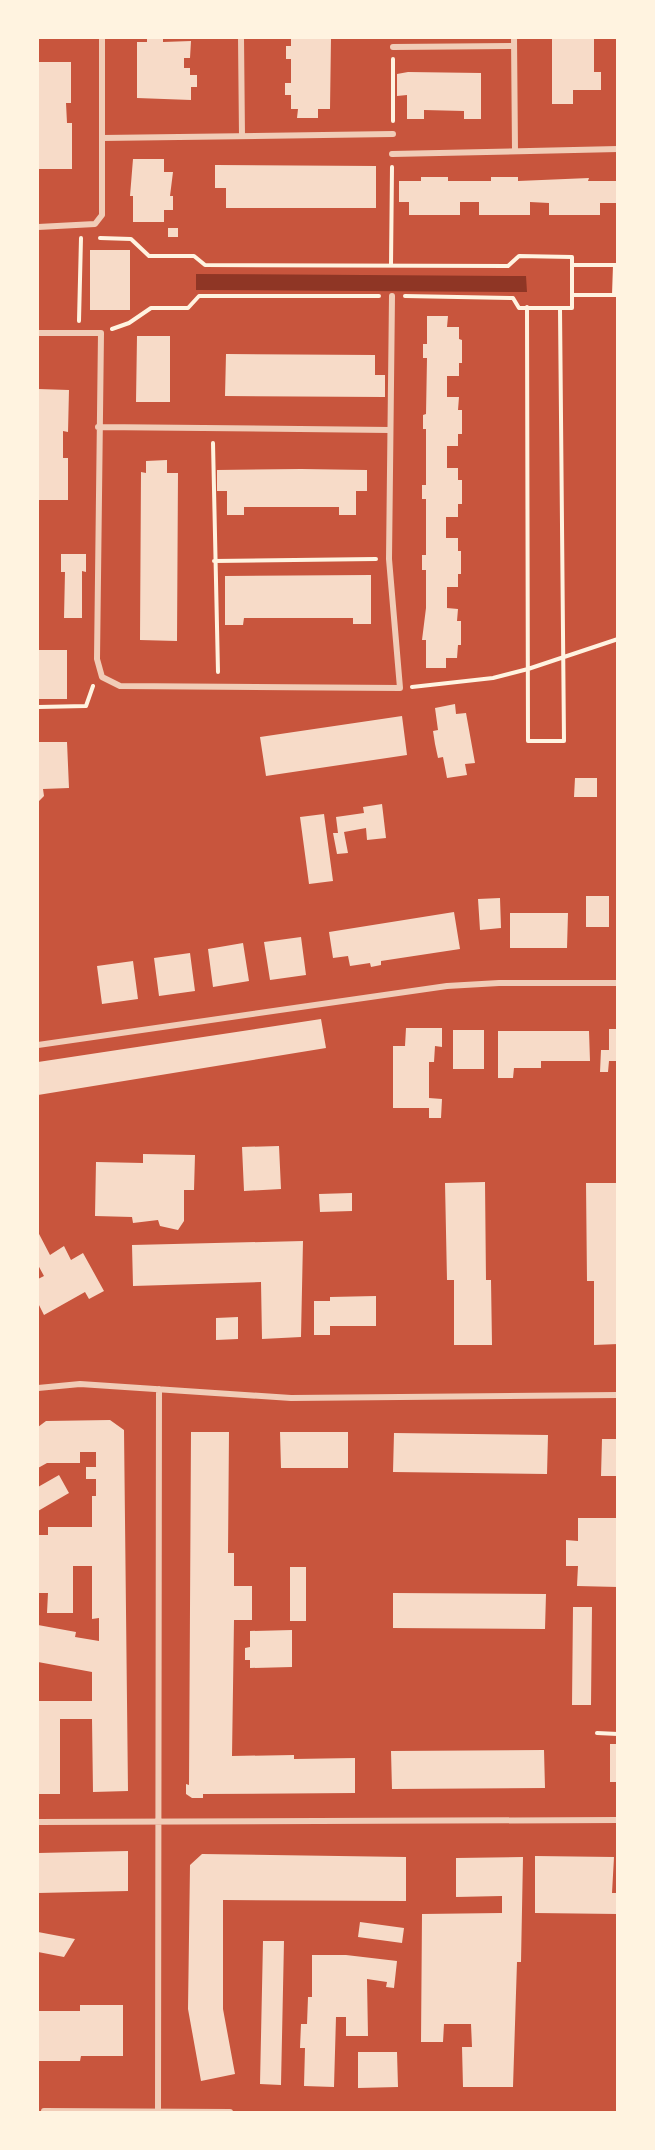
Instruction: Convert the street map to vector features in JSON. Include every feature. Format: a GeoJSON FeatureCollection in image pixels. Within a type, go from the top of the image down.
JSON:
{"type":"FeatureCollection","features":[{"type":"Feature","properties":{"kind":"street"},"geometry":{"type":"LineString","coordinates":[[38,227],[95,224],[102,215],[102,38]]}},
{"type":"Feature","properties":{"kind":"street"},"geometry":{"type":"LineString","coordinates":[[241,38],[242,136]]}},
{"type":"Feature","properties":{"kind":"street"},"geometry":{"type":"LineString","coordinates":[[514,38],[515,151]]}},
{"type":"Feature","properties":{"kind":"street"},"geometry":{"type":"LineString","coordinates":[[393,47],[514,45]]}},
{"type":"Feature","properties":{"kind":"street"},"geometry":{"type":"LineString","coordinates":[[102,138],[393,134]]}},
{"type":"Feature","properties":{"kind":"street"},"geometry":{"type":"LineString","coordinates":[[392,154],[618,149]]}},
{"type":"Feature","properties":{"kind":"street"},"geometry":{"type":"LineString","coordinates":[[38,333],[101,333],[98,427],[97,659],[102,677],[120,686],[400,688],[389,559],[392,296]]}},
{"type":"Feature","properties":{"kind":"street"},"geometry":{"type":"LineString","coordinates":[[98,427],[390,430]]}},
{"type":"Feature","properties":{"kind":"street"},"geometry":{"type":"LineString","coordinates":[[38,1045],[447,986],[499,983],[618,983]]}},
{"type":"Feature","properties":{"kind":"street"},"geometry":{"type":"LineString","coordinates":[[38,1388],[80,1384],[291,1398],[618,1395]]}},
{"type":"Feature","properties":{"kind":"street"},"geometry":{"type":"LineString","coordinates":[[158,2112],[159,1389]]}},
{"type":"Feature","properties":{"kind":"street"},"geometry":{"type":"LineString","coordinates":[[38,1822],[618,1820]]}},
{"type":"Feature","properties":{"kind":"street"},"geometry":{"type":"LineString","coordinates":[[44,2111],[230,2112]]}},
{"type":"Feature","properties":{"kind":"path"},"geometry":{"type":"LineString","coordinates":[[393,47],[393,134]]}},
{"type":"Feature","properties":{"kind":"path"},"geometry":{"type":"LineString","coordinates":[[391,265],[392,154]]}},
{"type":"Feature","properties":{"kind":"path"},"geometry":{"type":"LineString","coordinates":[[78,333],[81,238],[131,239],[149,256],[194,256],[204,265],[508,266],[519,256],[572,257],[572,308],[519,308],[513,298],[199,296],[188,308],[151,308],[129,323]]}},
{"type":"Feature","properties":{"kind":"path"},"geometry":{"type":"LineString","coordinates":[[572,265],[616,265],[616,295],[572,295]]}},
{"type":"Feature","properties":{"kind":"path"},"geometry":{"type":"LineString","coordinates":[[528,307],[528,741],[564,741],[560,309]]}},
{"type":"Feature","properties":{"kind":"path"},"geometry":{"type":"LineString","coordinates":[[213,427],[218,688]]}},
{"type":"Feature","properties":{"kind":"path"},"geometry":{"type":"LineString","coordinates":[[214,561],[389,559]]}},
{"type":"Feature","properties":{"kind":"path"},"geometry":{"type":"LineString","coordinates":[[400,688],[494,678],[618,639]]}},
{"type":"Feature","properties":{"kind":"path"},"geometry":{"type":"LineString","coordinates":[[38,707],[86,706],[90,688],[102,677]]}},
{"type":"Feature","properties":{"kind":"path"},"geometry":{"type":"LineString","coordinates":[[597,1733],[618,1734]]}},
{"type":"Feature","properties":{"kind":"shaded area"},"geometry":{"type":"Polygon","coordinates":[[[196,274],[526,276],[527,292],[196,290],[196,274]]]}},
{"type":"Feature","properties":{"kind":"building"},"geometry":{"type":"Polygon","coordinates":[[[147,38],[163,38],[163,42],[191,41],[190,58],[184,58],[184,68],[190,68],[190,75],[197,75],[197,87],[191,87],[191,100],[137,98],[137,42],[147,42],[147,38]]]}},
{"type":"Feature","properties":{"kind":"building"},"geometry":{"type":"Polygon","coordinates":[[[291,38],[331,38],[330,109],[318,109],[318,118],[297,118],[298,109],[291,109],[291,95],[285,95],[285,83],[291,83],[291,59],[286,59],[286,46],[291,46],[291,38]]]}},
{"type":"Feature","properties":{"kind":"building"},"geometry":{"type":"Polygon","coordinates":[[[552,38],[594,38],[594,72],[601,72],[601,90],[573,90],[573,104],[552,104],[552,38]]]}},
{"type":"Feature","properties":{"kind":"building"},"geometry":{"type":"Polygon","coordinates":[[[38,62],[71,62],[71,103],[66,103],[67,123],[72,123],[72,169],[38,169],[38,62]]]}},
{"type":"Feature","properties":{"kind":"building"},"geometry":{"type":"Polygon","coordinates":[[[408,72],[481,73],[481,119],[464,119],[464,111],[424,110],[424,119],[407,119],[407,95],[397,96],[397,74],[408,72]]]}},
{"type":"Feature","properties":{"kind":"building"},"geometry":{"type":"Polygon","coordinates":[[[133,159],[164,159],[164,172],[173,172],[170,196],[173,196],[173,210],[164,210],[164,222],[133,222],[133,196],[130,196],[133,159]]]}},
{"type":"Feature","properties":{"kind":"building"},"geometry":{"type":"Polygon","coordinates":[[[215,165],[376,166],[376,208],[226,208],[226,188],[215,188],[215,165]]]}},
{"type":"Feature","properties":{"kind":"building"},"geometry":{"type":"Polygon","coordinates":[[[421,177],[448,177],[448,181],[491,181],[491,177],[518,177],[518,181],[589,178],[588,181],[618,181],[618,203],[600,203],[600,215],[549,215],[549,203],[530,202],[530,215],[479,215],[479,202],[460,202],[460,215],[409,215],[409,202],[399,202],[399,181],[421,181],[421,177]]]}},
{"type":"Feature","properties":{"kind":"building"},"geometry":{"type":"Polygon","coordinates":[[[168,228],[178,228],[178,237],[168,237],[168,228]]]}},
{"type":"Feature","properties":{"kind":"building"},"geometry":{"type":"Polygon","coordinates":[[[90,250],[130,250],[130,310],[90,310],[90,250]]]}},
{"type":"Feature","properties":{"kind":"building"},"geometry":{"type":"Polygon","coordinates":[[[427,316],[448,316],[447,327],[459,327],[459,339],[462,340],[462,363],[459,363],[459,376],[447,376],[447,397],[459,397],[458,410],[462,410],[462,434],[458,434],[458,446],[447,446],[447,468],[458,468],[458,480],[462,480],[462,504],[458,504],[458,517],[446,517],[446,538],[458,538],[458,551],[461,551],[461,574],[458,574],[458,587],[447,587],[447,608],[458,609],[457,621],[461,621],[461,645],[458,645],[457,658],[446,658],[446,668],[426,668],[426,640],[422,640],[426,608],[426,570],[422,570],[422,555],[426,555],[426,499],[422,499],[422,485],[426,485],[426,429],[423,429],[423,415],[426,414],[427,358],[423,358],[423,344],[427,344],[427,316]]]}},
{"type":"Feature","properties":{"kind":"building"},"geometry":{"type":"Polygon","coordinates":[[[137,336],[170,336],[170,402],[136,402],[137,336]]]}},
{"type":"Feature","properties":{"kind":"building"},"geometry":{"type":"Polygon","coordinates":[[[226,354],[375,355],[375,375],[385,375],[385,397],[225,396],[226,354]]]}},
{"type":"Feature","properties":{"kind":"building"},"geometry":{"type":"Polygon","coordinates":[[[38,389],[69,390],[68,432],[63,431],[63,458],[68,458],[68,500],[38,500],[38,389]]]}},
{"type":"Feature","properties":{"kind":"building"},"geometry":{"type":"Polygon","coordinates":[[[167,460],[167,473],[178,473],[177,641],[140,640],[141,472],[146,473],[146,461],[167,460]]]}},
{"type":"Feature","properties":{"kind":"building"},"geometry":{"type":"Polygon","coordinates":[[[217,470],[367,470],[367,491],[356,491],[356,515],[339,515],[339,507],[244,507],[244,515],[227,515],[227,491],[217,491],[217,470]]]}},
{"type":"Feature","properties":{"kind":"building"},"geometry":{"type":"Polygon","coordinates":[[[61,554],[86,554],[86,572],[82,571],[82,618],[64,618],[65,572],[61,572],[61,554]]]}},
{"type":"Feature","properties":{"kind":"building"},"geometry":{"type":"Polygon","coordinates":[[[371,575],[371,624],[353,624],[353,618],[244,618],[243,625],[225,625],[225,576],[371,575]]]}},
{"type":"Feature","properties":{"kind":"building"},"geometry":{"type":"Polygon","coordinates":[[[38,650],[67,650],[67,699],[38,699],[38,650]]]}},
{"type":"Feature","properties":{"kind":"building"},"geometry":{"type":"Polygon","coordinates":[[[455,704],[456,714],[466,713],[475,763],[465,764],[467,775],[447,778],[443,757],[438,758],[435,744],[433,731],[438,730],[435,708],[455,704]]]}},
{"type":"Feature","properties":{"kind":"building"},"geometry":{"type":"Polygon","coordinates":[[[402,716],[407,755],[266,776],[260,737],[402,716]]]}},
{"type":"Feature","properties":{"kind":"building"},"geometry":{"type":"Polygon","coordinates":[[[38,742],[67,742],[69,788],[43,789],[44,796],[38,802],[38,742]]]}},
{"type":"Feature","properties":{"kind":"building"},"geometry":{"type":"Polygon","coordinates":[[[575,778],[597,778],[597,797],[574,797],[575,778]]]}},
{"type":"Feature","properties":{"kind":"building"},"geometry":{"type":"Polygon","coordinates":[[[382,804],[386,838],[367,840],[366,828],[344,832],[348,853],[337,854],[333,833],[338,833],[336,817],[364,813],[363,807],[382,804]]]}},
{"type":"Feature","properties":{"kind":"building"},"geometry":{"type":"Polygon","coordinates":[[[324,814],[333,881],[309,884],[300,817],[324,814]]]}},
{"type":"Feature","properties":{"kind":"building"},"geometry":{"type":"Polygon","coordinates":[[[586,896],[609,896],[609,927],[586,927],[586,896]]]}},
{"type":"Feature","properties":{"kind":"building"},"geometry":{"type":"Polygon","coordinates":[[[500,898],[501,928],[480,930],[478,899],[500,898]]]}},
{"type":"Feature","properties":{"kind":"building"},"geometry":{"type":"Polygon","coordinates":[[[454,912],[460,949],[381,961],[381,965],[371,967],[370,963],[350,966],[348,956],[333,958],[329,932],[454,912]]]}},
{"type":"Feature","properties":{"kind":"building"},"geometry":{"type":"Polygon","coordinates":[[[510,913],[568,913],[567,948],[510,948],[510,913]]]}},
{"type":"Feature","properties":{"kind":"building"},"geometry":{"type":"Polygon","coordinates":[[[301,937],[306,975],[270,980],[264,942],[301,937]]]}},
{"type":"Feature","properties":{"kind":"building"},"geometry":{"type":"Polygon","coordinates":[[[243,943],[249,981],[213,987],[208,949],[243,943]]]}},
{"type":"Feature","properties":{"kind":"building"},"geometry":{"type":"Polygon","coordinates":[[[190,953],[195,991],[159,996],[154,958],[190,953]]]}},
{"type":"Feature","properties":{"kind":"building"},"geometry":{"type":"Polygon","coordinates":[[[133,961],[138,999],[102,1004],[97,966],[133,961]]]}},
{"type":"Feature","properties":{"kind":"building"},"geometry":{"type":"Polygon","coordinates":[[[321,1019],[326,1048],[38,1095],[38,1062],[321,1019]]]}},
{"type":"Feature","properties":{"kind":"building"},"geometry":{"type":"Polygon","coordinates":[[[406,1028],[442,1028],[442,1047],[435,1046],[434,1062],[429,1062],[429,1098],[442,1099],[441,1118],[429,1118],[429,1108],[393,1108],[393,1046],[405,1046],[406,1028]]]}},
{"type":"Feature","properties":{"kind":"building"},"geometry":{"type":"Polygon","coordinates":[[[609,1029],[618,1029],[618,1061],[609,1061],[608,1072],[600,1072],[601,1050],[609,1050],[609,1029]]]}},
{"type":"Feature","properties":{"kind":"building"},"geometry":{"type":"Polygon","coordinates":[[[453,1030],[484,1030],[484,1069],[453,1069],[453,1030]]]}},
{"type":"Feature","properties":{"kind":"building"},"geometry":{"type":"Polygon","coordinates":[[[498,1031],[589,1031],[590,1061],[541,1061],[541,1068],[514,1068],[513,1078],[498,1078],[498,1031]]]}},
{"type":"Feature","properties":{"kind":"building"},"geometry":{"type":"Polygon","coordinates":[[[279,1146],[281,1189],[244,1191],[242,1147],[279,1146]]]}},
{"type":"Feature","properties":{"kind":"building"},"geometry":{"type":"Polygon","coordinates":[[[143,1154],[195,1155],[194,1190],[184,1190],[184,1221],[178,1230],[160,1226],[158,1220],[133,1223],[132,1217],[95,1216],[96,1162],[143,1163],[143,1154]]]}},
{"type":"Feature","properties":{"kind":"building"},"geometry":{"type":"Polygon","coordinates":[[[485,1182],[486,1280],[491,1280],[492,1345],[454,1345],[454,1280],[447,1280],[445,1183],[485,1182]]]}},
{"type":"Feature","properties":{"kind":"building"},"geometry":{"type":"Polygon","coordinates":[[[586,1183],[618,1183],[618,1344],[594,1345],[594,1281],[587,1281],[586,1183]]]}},
{"type":"Feature","properties":{"kind":"building"},"geometry":{"type":"Polygon","coordinates":[[[352,1193],[352,1211],[320,1212],[319,1194],[352,1193]]]}},
{"type":"Feature","properties":{"kind":"building"},"geometry":{"type":"Polygon","coordinates":[[[38,1232],[50,1255],[64,1246],[71,1260],[83,1253],[104,1291],[89,1299],[85,1292],[44,1315],[38,1303],[38,1279],[44,1276],[38,1265],[38,1232]]]}},
{"type":"Feature","properties":{"kind":"building"},"geometry":{"type":"Polygon","coordinates":[[[303,1241],[301,1337],[262,1339],[261,1282],[133,1286],[132,1245],[303,1241]]]}},
{"type":"Feature","properties":{"kind":"building"},"geometry":{"type":"Polygon","coordinates":[[[376,1296],[376,1326],[330,1326],[330,1335],[314,1335],[314,1301],[330,1301],[330,1297],[376,1296]]]}},
{"type":"Feature","properties":{"kind":"building"},"geometry":{"type":"Polygon","coordinates":[[[238,1317],[238,1339],[216,1340],[216,1318],[238,1317]]]}},
{"type":"Feature","properties":{"kind":"building"},"geometry":{"type":"Polygon","coordinates":[[[110,1420],[124,1430],[128,1791],[93,1792],[92,1719],[60,1719],[60,1794],[38,1794],[38,1701],[92,1701],[92,1672],[38,1662],[38,1625],[76,1632],[75,1637],[99,1641],[99,1618],[92,1619],[92,1566],[73,1566],[73,1613],[47,1613],[48,1593],[38,1593],[38,1535],[48,1535],[48,1527],[92,1527],[92,1496],[96,1496],[96,1479],[86,1479],[86,1467],[96,1467],[96,1452],[80,1452],[80,1463],[47,1463],[38,1468],[38,1427],[46,1421],[110,1420]]]}},
{"type":"Feature","properties":{"kind":"building"},"geometry":{"type":"Polygon","coordinates":[[[191,1432],[229,1432],[228,1553],[234,1553],[234,1586],[252,1586],[252,1620],[234,1620],[232,1756],[294,1755],[294,1759],[355,1758],[355,1793],[203,1794],[203,1798],[192,1798],[186,1794],[186,1784],[189,1785],[191,1432]]]}},
{"type":"Feature","properties":{"kind":"building"},"geometry":{"type":"Polygon","coordinates":[[[280,1432],[348,1432],[348,1468],[281,1468],[280,1432]]]}},
{"type":"Feature","properties":{"kind":"building"},"geometry":{"type":"Polygon","coordinates":[[[394,1433],[548,1435],[547,1474],[393,1472],[394,1433]]]}},
{"type":"Feature","properties":{"kind":"building"},"geometry":{"type":"Polygon","coordinates":[[[602,1439],[618,1439],[618,1476],[601,1476],[602,1439]]]}},
{"type":"Feature","properties":{"kind":"building"},"geometry":{"type":"Polygon","coordinates":[[[59,1475],[69,1493],[38,1511],[38,1487],[59,1475]]]}},
{"type":"Feature","properties":{"kind":"building"},"geometry":{"type":"Polygon","coordinates":[[[578,1518],[618,1518],[618,1587],[577,1586],[578,1566],[566,1566],[566,1540],[578,1541],[578,1518]]]}},
{"type":"Feature","properties":{"kind":"building"},"geometry":{"type":"Polygon","coordinates":[[[290,1567],[306,1567],[306,1621],[290,1621],[290,1567]]]}},
{"type":"Feature","properties":{"kind":"building"},"geometry":{"type":"Polygon","coordinates":[[[393,1593],[546,1594],[545,1629],[393,1628],[393,1593]]]}},
{"type":"Feature","properties":{"kind":"building"},"geometry":{"type":"Polygon","coordinates":[[[573,1607],[592,1607],[591,1705],[572,1705],[573,1607]]]}},
{"type":"Feature","properties":{"kind":"building"},"geometry":{"type":"Polygon","coordinates":[[[292,1630],[292,1667],[250,1668],[250,1660],[245,1660],[245,1648],[250,1647],[250,1631],[292,1630]]]}},
{"type":"Feature","properties":{"kind":"building"},"geometry":{"type":"Polygon","coordinates":[[[610,1744],[618,1744],[618,1782],[610,1782],[610,1744]]]}},
{"type":"Feature","properties":{"kind":"building"},"geometry":{"type":"Polygon","coordinates":[[[544,1750],[545,1788],[392,1789],[391,1751],[544,1750]]]}},
{"type":"Feature","properties":{"kind":"building"},"geometry":{"type":"Polygon","coordinates":[[[128,1851],[128,1891],[38,1893],[38,1853],[128,1851]]]}},
{"type":"Feature","properties":{"kind":"building"},"geometry":{"type":"Polygon","coordinates":[[[202,1854],[406,1857],[406,1901],[223,1900],[223,2009],[235,2074],[201,2081],[188,2009],[190,1865],[202,1854]]]}},
{"type":"Feature","properties":{"kind":"building"},"geometry":{"type":"Polygon","coordinates":[[[535,1856],[614,1857],[612,1893],[618,1893],[618,1914],[535,1913],[535,1856]]]}},
{"type":"Feature","properties":{"kind":"building"},"geometry":{"type":"Polygon","coordinates":[[[523,1857],[521,1962],[517,1962],[513,2087],[463,2087],[462,2047],[472,2047],[471,2024],[444,2024],[443,2042],[421,2042],[422,1914],[502,1913],[502,1896],[456,1897],[456,1858],[523,1857]]]}},
{"type":"Feature","properties":{"kind":"building"},"geometry":{"type":"Polygon","coordinates":[[[360,1922],[404,1928],[402,1943],[358,1937],[360,1922]]]}},
{"type":"Feature","properties":{"kind":"building"},"geometry":{"type":"Polygon","coordinates":[[[38,1932],[75,1939],[64,1957],[38,1952],[38,1932]]]}},
{"type":"Feature","properties":{"kind":"building"},"geometry":{"type":"Polygon","coordinates":[[[263,1941],[284,1941],[281,2085],[260,2084],[263,1941]]]}},
{"type":"Feature","properties":{"kind":"building"},"geometry":{"type":"Polygon","coordinates":[[[312,1955],[346,1955],[397,1961],[394,1988],[386,1987],[387,1982],[367,1979],[368,2036],[346,2036],[346,2017],[336,2017],[334,2087],[304,2086],[305,2048],[300,2048],[301,2024],[307,2024],[308,1997],[312,1997],[312,1955]]]}},
{"type":"Feature","properties":{"kind":"building"},"geometry":{"type":"Polygon","coordinates":[[[80,2005],[123,2005],[123,2056],[81,2056],[80,2061],[38,2061],[38,2011],[80,2011],[80,2005]]]}},
{"type":"Feature","properties":{"kind":"building"},"geometry":{"type":"Polygon","coordinates":[[[358,2052],[397,2052],[398,2087],[358,2088],[358,2052]]]}}]}
